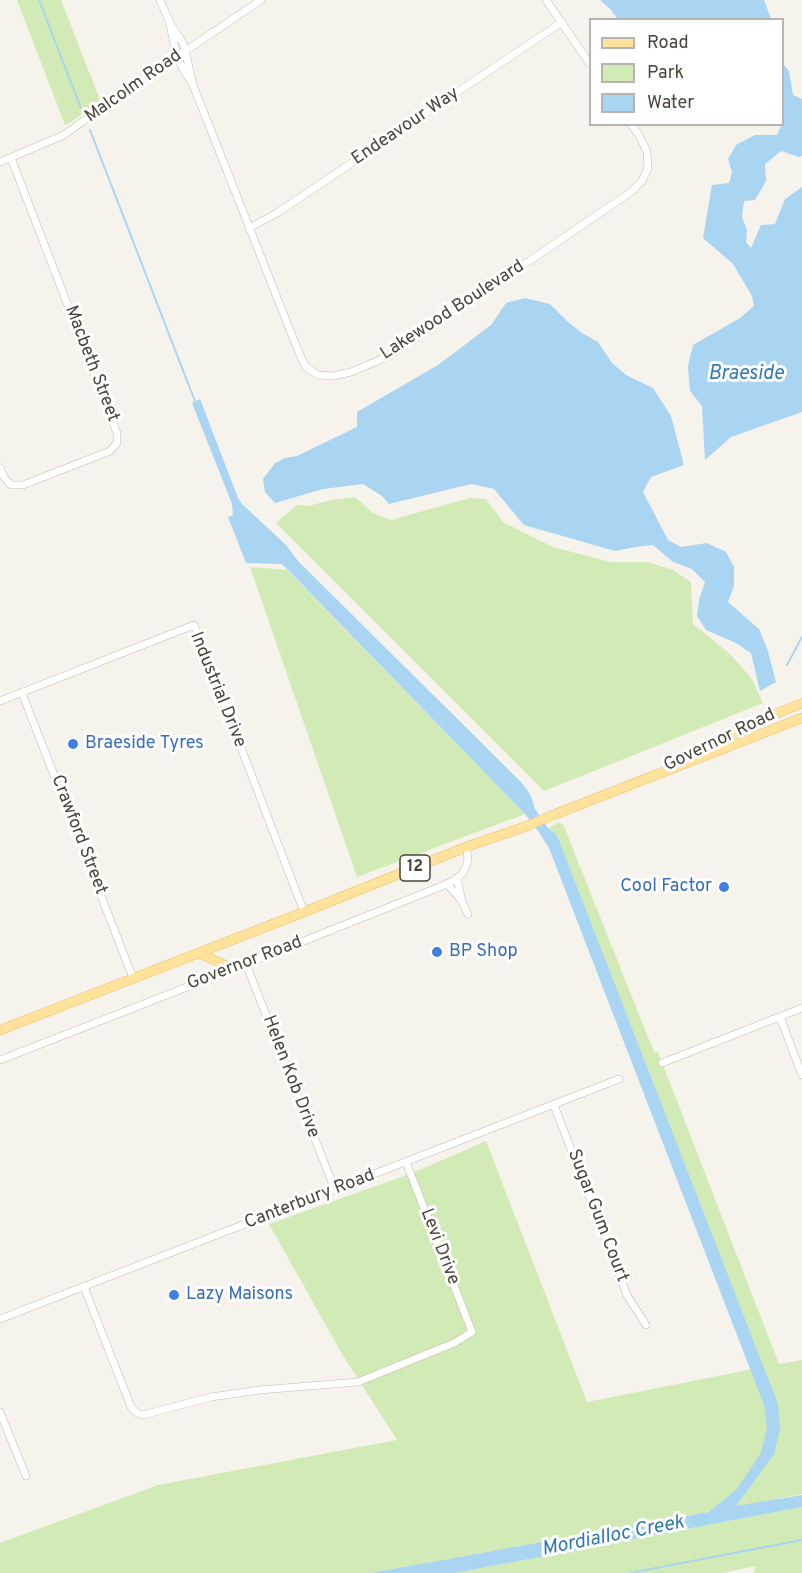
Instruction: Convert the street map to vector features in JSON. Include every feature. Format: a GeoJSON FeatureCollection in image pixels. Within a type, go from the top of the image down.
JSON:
{"type":"FeatureCollection","features":[{"type":"Feature","properties":{"kind":"main road","name":"Governor Road"},"geometry":{"type":"LineString","coordinates":[[640,781],[744,727],[802,703]]}},
{"type":"Feature","properties":{"kind":"main road","name":"Governor Road"},"geometry":{"type":"LineString","coordinates":[[0,1030],[802,718]]}},
{"type":"Feature","properties":{"kind":"main road"},"geometry":{"type":"LineString","coordinates":[[198,953],[234,969]]}},
{"type":"Feature","properties":{"kind":"street"},"geometry":{"type":"LineString","coordinates":[[160,0],[170,23]]}},
{"type":"Feature","properties":{"kind":"street","name":"Malcolm Road"},"geometry":{"type":"LineString","coordinates":[[0,162],[56,140],[73,130],[261,0]]}},
{"type":"Feature","properties":{"kind":"street"},"geometry":{"type":"LineString","coordinates":[[546,0],[589,61]]}},
{"type":"Feature","properties":{"kind":"street","name":"Endeavour Way"},"geometry":{"type":"LineString","coordinates":[[249,228],[277,213],[562,22]]}},
{"type":"Feature","properties":{"kind":"street","name":"Lakewood Boulevard"},"geometry":{"type":"LineString","coordinates":[[170,23],[186,51],[193,85],[298,353],[306,367],[318,375],[333,376],[351,372],[389,356],[630,192],[642,181],[648,168],[647,152],[632,126]]}},
{"type":"Feature","properties":{"kind":"street","name":"Lakewood Boulevard"},"geometry":{"type":"LineString","coordinates":[[170,23],[177,57],[193,85]]}},
{"type":"Feature","properties":{"kind":"street","name":"Macbeth Street"},"geometry":{"type":"LineString","coordinates":[[0,468],[4,477],[12,484],[22,485],[110,451],[117,443],[117,433],[11,158]]}},
{"type":"Feature","properties":{"kind":"street","name":"Industrial Drive"},"geometry":{"type":"LineString","coordinates":[[0,701],[194,626],[304,912]]}},
{"type":"Feature","properties":{"kind":"street","name":"Crawford Street"},"geometry":{"type":"LineString","coordinates":[[22,693],[133,978]]}},
{"type":"Feature","properties":{"kind":"street"},"geometry":{"type":"LineString","coordinates":[[462,902],[457,878],[466,867],[468,859],[466,847]]}},
{"type":"Feature","properties":{"kind":"street","name":"Governor Road"},"geometry":{"type":"LineString","coordinates":[[0,1060],[234,969],[457,878]]}},
{"type":"Feature","properties":{"kind":"street"},"geometry":{"type":"LineString","coordinates":[[447,884],[462,902],[468,914]]}},
{"type":"Feature","properties":{"kind":"street","name":"Helen Kob Drive"},"geometry":{"type":"LineString","coordinates":[[246,964],[335,1190]]}},
{"type":"Feature","properties":{"kind":"street"},"geometry":{"type":"LineString","coordinates":[[662,1063],[802,1008]]}},
{"type":"Feature","properties":{"kind":"street"},"geometry":{"type":"LineString","coordinates":[[780,1017],[802,1075]]}},
{"type":"Feature","properties":{"kind":"street","name":"Canterbury Road"},"geometry":{"type":"LineString","coordinates":[[0,1319],[619,1079]]}},
{"type":"Feature","properties":{"kind":"street","name":"Sugar Gum Court"},"geometry":{"type":"LineString","coordinates":[[554,1105],[627,1295],[646,1324]]}},
{"type":"Feature","properties":{"kind":"street","name":"Levi Drive"},"geometry":{"type":"LineString","coordinates":[[84,1287],[131,1407],[137,1413],[143,1415],[211,1397],[260,1390],[358,1382],[454,1343],[472,1332],[406,1162]]}},
{"type":"Feature","properties":{"kind":"street"},"geometry":{"type":"LineString","coordinates":[[0,1412],[26,1476]]}},
{"type":"Feature","properties":{"kind":"green space"},"geometry":{"type":"Polygon","coordinates":[[[17,0],[61,0],[100,100],[65,125],[17,0]]]}},
{"type":"Feature","properties":{"kind":"green space"},"geometry":{"type":"Polygon","coordinates":[[[355,497],[373,513],[391,520],[470,498],[486,499],[503,522],[553,547],[610,562],[648,562],[673,570],[691,582],[693,624],[730,654],[752,679],[763,703],[544,791],[276,523],[297,505],[308,506],[355,497]]]}},
{"type":"Feature","properties":{"kind":"green space"},"geometry":{"type":"Polygon","coordinates":[[[250,567],[287,570],[525,814],[357,877],[250,567]]]}},
{"type":"Feature","properties":{"kind":"green space"},"geometry":{"type":"Polygon","coordinates":[[[558,823],[563,824],[654,1052],[658,1052],[779,1364],[802,1360],[802,1494],[370,1573],[0,1573],[0,1543],[158,1485],[397,1440],[342,1354],[269,1224],[410,1174],[486,1141],[587,1402],[763,1367],[557,835],[548,828],[558,823]]]}},
{"type":"Feature","properties":{"kind":"green space"},"geometry":{"type":"Polygon","coordinates":[[[802,1507],[802,1573],[753,1573],[756,1566],[721,1573],[455,1573],[802,1507]]]}},
{"type":"Feature","properties":{"kind":"water"},"geometry":{"type":"Polygon","coordinates":[[[600,0],[764,0],[771,18],[617,18],[600,0]]]}},
{"type":"Feature","properties":{"kind":"water","name":"Braeside"},"geometry":{"type":"Polygon","coordinates":[[[784,65],[789,71],[793,95],[802,99],[802,156],[781,151],[765,164],[766,181],[755,200],[744,201],[742,217],[747,230],[746,242],[751,248],[761,225],[775,224],[785,199],[802,187],[802,412],[731,437],[705,460],[702,406],[690,391],[688,366],[693,345],[740,318],[754,306],[752,296],[733,264],[703,238],[712,185],[729,183],[732,172],[728,159],[736,145],[755,135],[777,135],[781,126],[784,126],[784,65]]]}},
{"type":"Feature","properties":{"kind":"water"},"geometry":{"type":"Polygon","coordinates":[[[525,298],[550,304],[568,322],[598,342],[612,363],[626,375],[653,388],[671,416],[684,465],[651,477],[643,492],[668,540],[681,547],[707,543],[726,552],[734,567],[734,586],[728,602],[759,629],[768,651],[776,682],[760,691],[751,653],[736,643],[706,630],[697,616],[705,582],[692,569],[673,562],[653,545],[615,551],[524,525],[494,489],[471,484],[389,504],[382,496],[363,484],[323,489],[275,503],[265,492],[263,479],[275,463],[297,456],[357,427],[357,412],[438,365],[491,325],[506,303],[525,298]]]}},
{"type":"Feature","properties":{"kind":"water","name":"Mordialloc Creek"},"geometry":{"type":"Polygon","coordinates":[[[200,399],[242,504],[286,545],[298,561],[518,779],[531,796],[535,809],[548,828],[557,835],[778,1404],[780,1429],[774,1454],[736,1506],[802,1495],[802,1507],[455,1573],[370,1573],[709,1512],[737,1489],[761,1453],[767,1428],[764,1405],[549,848],[525,814],[282,564],[246,563],[228,517],[233,515],[232,504],[192,403],[200,399]]]}},
{"type":"Feature","properties":{"kind":"waterway"},"geometry":{"type":"LineString","coordinates":[[39,0],[82,111]]}},
{"type":"Feature","properties":{"kind":"waterway"},"geometry":{"type":"LineString","coordinates":[[90,130],[196,404]]}},
{"type":"Feature","properties":{"kind":"waterway"},"geometry":{"type":"LineString","coordinates":[[787,665],[802,637]]}},
{"type":"Feature","properties":{"kind":"waterway"},"geometry":{"type":"LineString","coordinates":[[630,1573],[802,1540]]}},
{"type":"Feature","properties":{"kind":"place","name":"Braeside Tyres"},"geometry":{"type":"Point","coordinates":[73,744]}},
{"type":"Feature","properties":{"kind":"place","name":"Cool Factor"},"geometry":{"type":"Point","coordinates":[724,887]}},
{"type":"Feature","properties":{"kind":"place","name":"BP Shop"},"geometry":{"type":"Point","coordinates":[437,952]}},
{"type":"Feature","properties":{"kind":"place","name":"Lazy Maisons"},"geometry":{"type":"Point","coordinates":[174,1295]}}]}
